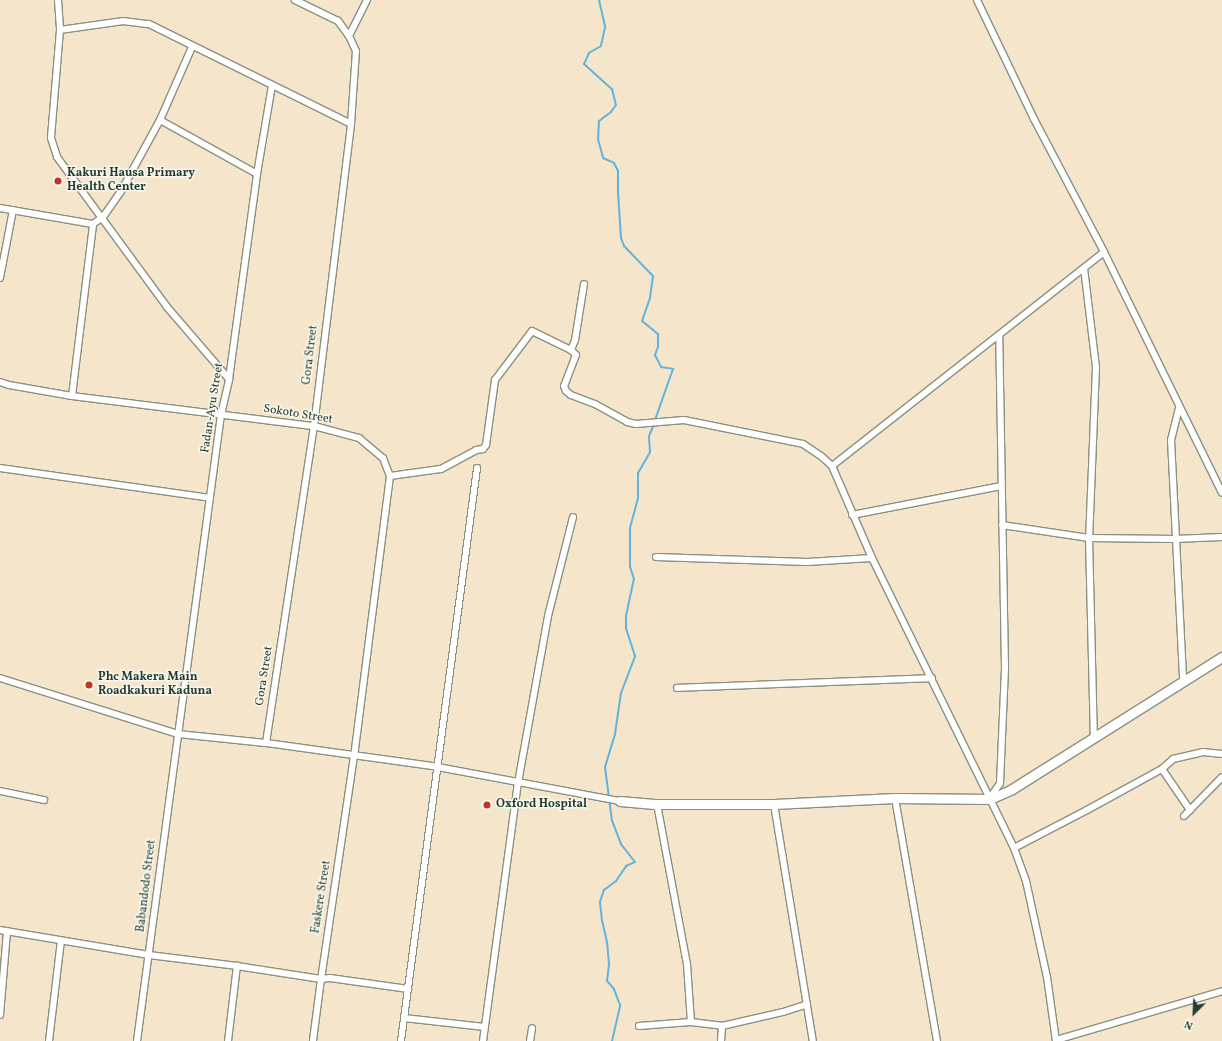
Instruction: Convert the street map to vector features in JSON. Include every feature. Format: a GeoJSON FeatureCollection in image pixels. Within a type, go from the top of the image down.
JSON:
{"type":"FeatureCollection","features":[{"type":"Feature","properties":{"kind":"main road"},"geometry":{"type":"LineString","coordinates":[[620,801],[658,804],[774,804],[895,798],[990,798],[1012,789],[1222,657]]}},
{"type":"Feature","properties":{"kind":"street"},"geometry":{"type":"LineString","coordinates":[[58,0],[60,30],[51,138],[58,157],[167,307],[228,379]]}},
{"type":"Feature","properties":{"kind":"street","name":"Gora Street"},"geometry":{"type":"LineString","coordinates":[[266,743],[314,426],[351,124],[356,52],[349,36],[338,21],[295,0]]}},
{"type":"Feature","properties":{"kind":"street"},"geometry":{"type":"LineString","coordinates":[[349,36],[367,0]]}},
{"type":"Feature","properties":{"kind":"street"},"geometry":{"type":"LineString","coordinates":[[977,0],[1034,119],[1104,252],[1179,408],[1222,493]]}},
{"type":"Feature","properties":{"kind":"street"},"geometry":{"type":"LineString","coordinates":[[60,30],[123,21],[149,24],[192,47],[351,124]]}},
{"type":"Feature","properties":{"kind":"street"},"geometry":{"type":"LineString","coordinates":[[72,396],[93,224],[102,217],[120,193],[160,120],[192,47]]}},
{"type":"Feature","properties":{"kind":"street","name":"Fadan-Ayu Street"},"geometry":{"type":"LineString","coordinates":[[178,734],[222,415],[257,174],[272,85]]}},
{"type":"Feature","properties":{"kind":"street"},"geometry":{"type":"LineString","coordinates":[[160,120],[257,174]]}},
{"type":"Feature","properties":{"kind":"street"},"geometry":{"type":"LineString","coordinates":[[0,208],[93,224]]}},
{"type":"Feature","properties":{"kind":"street"},"geometry":{"type":"LineString","coordinates":[[0,278],[13,210]]}},
{"type":"Feature","properties":{"kind":"street"},"geometry":{"type":"LineString","coordinates":[[832,466],[1104,252]]}},
{"type":"Feature","properties":{"kind":"street"},"geometry":{"type":"LineString","coordinates":[[1084,268],[1096,367],[1089,538],[1094,738]]}},
{"type":"Feature","properties":{"kind":"street"},"geometry":{"type":"LineString","coordinates":[[572,350],[584,284]]}},
{"type":"Feature","properties":{"kind":"street"},"geometry":{"type":"LineString","coordinates":[[390,476],[441,469],[476,450],[483,449],[486,445],[495,380],[532,332],[572,350],[576,355],[564,386],[566,391],[571,395],[595,404],[627,422],[636,424],[650,424],[684,420],[803,444],[821,456],[832,466],[872,558],[1014,848],[1030,896],[1047,977],[1056,1040],[1222,991]]}},
{"type":"Feature","properties":{"kind":"street"},"geometry":{"type":"LineString","coordinates":[[990,798],[1000,783],[1005,668],[999,336]]}},
{"type":"Feature","properties":{"kind":"street","name":"Sokoto Street"},"geometry":{"type":"LineString","coordinates":[[0,382],[9,386],[72,396],[314,426],[359,438],[383,458],[390,476],[354,756]]}},
{"type":"Feature","properties":{"kind":"street"},"geometry":{"type":"LineString","coordinates":[[1179,408],[1171,440],[1183,681]]}},
{"type":"Feature","properties":{"kind":"street"},"geometry":{"type":"LineString","coordinates":[[0,468],[210,498]]}},
{"type":"Feature","properties":{"kind":"street"},"geometry":{"type":"LineString","coordinates":[[401,1041],[478,468]]}},
{"type":"Feature","properties":{"kind":"street"},"geometry":{"type":"LineString","coordinates":[[852,515],[1001,486]]}},
{"type":"Feature","properties":{"kind":"street"},"geometry":{"type":"LineString","coordinates":[[483,1041],[518,783],[548,616],[573,517]]}},
{"type":"Feature","properties":{"kind":"street"},"geometry":{"type":"LineString","coordinates":[[1002,525],[1089,538],[1175,539],[1222,536]]}},
{"type":"Feature","properties":{"kind":"street"},"geometry":{"type":"LineString","coordinates":[[656,557],[807,562],[872,558]]}},
{"type":"Feature","properties":{"kind":"street"},"geometry":{"type":"LineString","coordinates":[[0,678],[178,734],[266,743],[438,767],[595,798],[620,801]]}},
{"type":"Feature","properties":{"kind":"street"},"geometry":{"type":"LineString","coordinates":[[677,688],[932,678]]}},
{"type":"Feature","properties":{"kind":"street","name":"Babandodo Street"},"geometry":{"type":"LineString","coordinates":[[137,1041],[178,734]]}},
{"type":"Feature","properties":{"kind":"street"},"geometry":{"type":"LineString","coordinates":[[1014,848],[1162,769],[1174,760],[1203,752],[1222,754]]}},
{"type":"Feature","properties":{"kind":"street","name":"Faskere Street"},"geometry":{"type":"LineString","coordinates":[[313,1041],[354,756]]}},
{"type":"Feature","properties":{"kind":"street"},"geometry":{"type":"LineString","coordinates":[[1162,769],[1190,810]]}},
{"type":"Feature","properties":{"kind":"street"},"geometry":{"type":"LineString","coordinates":[[1184,816],[1222,777]]}},
{"type":"Feature","properties":{"kind":"street"},"geometry":{"type":"LineString","coordinates":[[0,792],[44,800]]}},
{"type":"Feature","properties":{"kind":"street"},"geometry":{"type":"LineString","coordinates":[[895,798],[937,1041]]}},
{"type":"Feature","properties":{"kind":"street"},"geometry":{"type":"LineString","coordinates":[[658,804],[687,964],[691,1022]]}},
{"type":"Feature","properties":{"kind":"street"},"geometry":{"type":"LineString","coordinates":[[774,804],[813,1041]]}},
{"type":"Feature","properties":{"kind":"street"},"geometry":{"type":"LineString","coordinates":[[0,930],[149,955],[237,966],[321,979],[330,978],[408,989]]}},
{"type":"Feature","properties":{"kind":"street"},"geometry":{"type":"LineString","coordinates":[[0,1014],[7,931]]}},
{"type":"Feature","properties":{"kind":"street"},"geometry":{"type":"LineString","coordinates":[[49,1041],[61,940]]}},
{"type":"Feature","properties":{"kind":"street"},"geometry":{"type":"LineString","coordinates":[[228,1041],[237,966]]}},
{"type":"Feature","properties":{"kind":"street"},"geometry":{"type":"LineString","coordinates":[[639,1026],[691,1022],[722,1026],[783,1012],[807,1004]]}},
{"type":"Feature","properties":{"kind":"street"},"geometry":{"type":"LineString","coordinates":[[404,1018],[484,1027]]}},
{"type":"Feature","properties":{"kind":"street"},"geometry":{"type":"LineString","coordinates":[[721,1041],[722,1026]]}},
{"type":"Feature","properties":{"kind":"street"},"geometry":{"type":"LineString","coordinates":[[530,1041],[532,1028]]}},
{"type":"Feature","properties":{"kind":"waterway"},"geometry":{"type":"LineString","coordinates":[[599,0],[605,27],[601,46],[589,53],[584,64],[612,89],[616,105],[611,112],[599,121],[598,139],[603,158],[614,163],[618,171],[621,238],[624,246],[653,276],[650,298],[642,321],[658,334],[658,347],[655,355],[661,367],[673,369],[655,420]]}},
{"type":"Feature","properties":{"kind":"waterway"},"geometry":{"type":"LineString","coordinates":[[612,1041],[620,1005],[614,989],[607,981],[609,964],[600,902],[604,890],[616,881],[626,866],[635,862],[621,844],[612,821],[605,767],[615,734],[621,693],[635,656],[626,628],[626,616],[634,579],[630,567],[630,528],[638,498],[638,473],[650,452],[649,436],[654,424]]}},
{"type":"Feature","properties":{"kind":"place","name":"Kakuri Hausa Primary Health Center"},"geometry":{"type":"Point","coordinates":[58,181]}},
{"type":"Feature","properties":{"kind":"place","name":"Phc Makera Main Roadkakuri Kaduna"},"geometry":{"type":"Point","coordinates":[89,685]}},
{"type":"Feature","properties":{"kind":"place","name":"Oxford Hospital"},"geometry":{"type":"Point","coordinates":[487,805]}}]}
